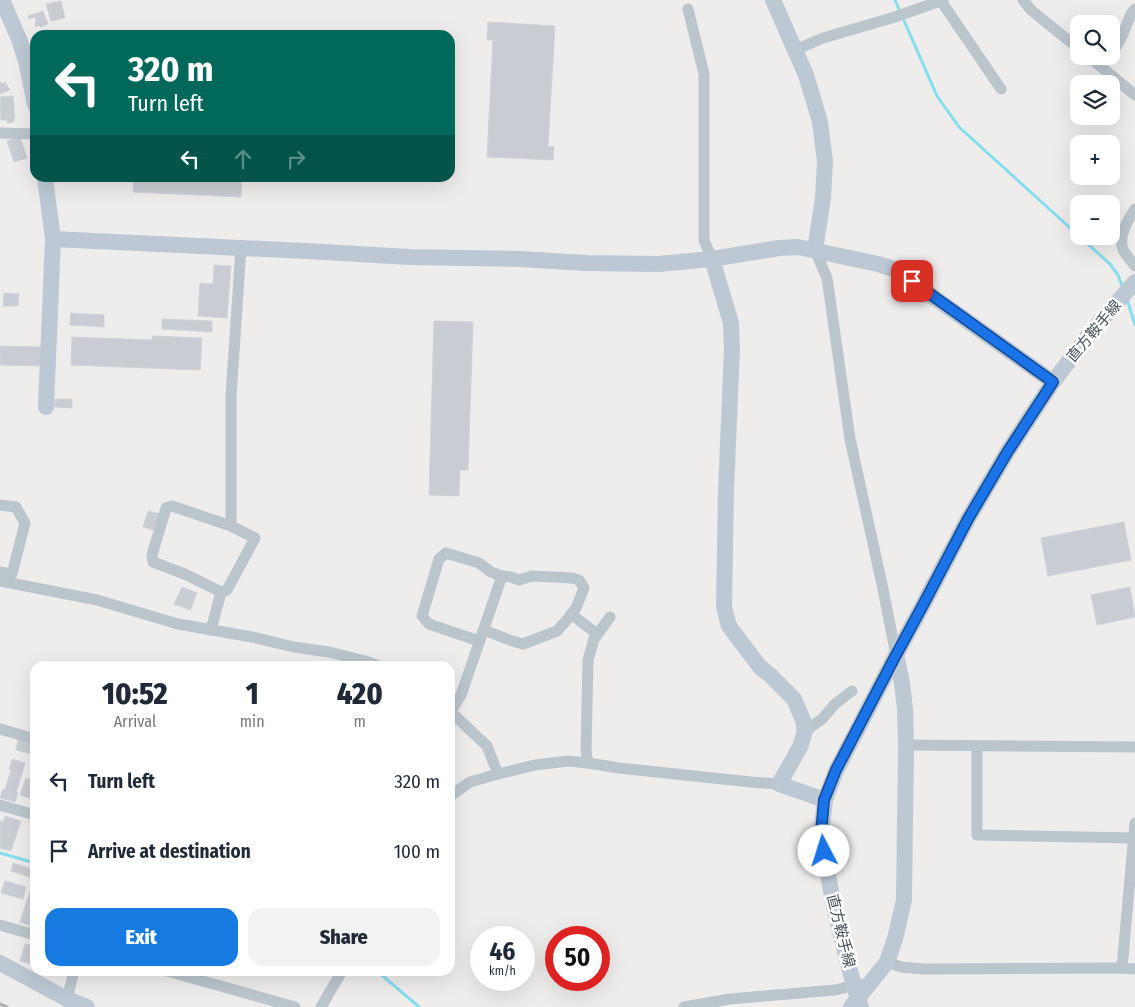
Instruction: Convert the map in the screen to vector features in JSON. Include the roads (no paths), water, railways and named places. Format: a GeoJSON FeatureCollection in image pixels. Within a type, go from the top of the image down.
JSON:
{"type":"FeatureCollection","features":[{"type":"Feature","properties":{"kind":"street"},"geometry":{"type":"LineString","coordinates":[[2,0],[19,39],[30,81]]}},
{"type":"Feature","properties":{"kind":"street"},"geometry":{"type":"LineString","coordinates":[[773,0],[806,75],[820,122],[825,161],[823,198],[815,250],[827,278],[850,439],[902,682],[906,745],[904,900],[895,939],[886,962],[874,980],[851,1007]]}},
{"type":"Feature","properties":{"kind":"street"},"geometry":{"type":"LineString","coordinates":[[796,50],[823,38],[895,17],[942,0],[1001,89]]}},
{"type":"Feature","properties":{"kind":"street"},"geometry":{"type":"LineString","coordinates":[[1023,0],[1031,10],[1070,42]]}},
{"type":"Feature","properties":{"kind":"street"},"geometry":{"type":"LineString","coordinates":[[688,9],[704,74],[704,240],[712,259],[731,323],[732,349],[726,492],[724,607],[729,626],[760,667],[794,699],[803,720],[805,731],[800,747],[779,784]]}},
{"type":"Feature","properties":{"kind":"street"},"geometry":{"type":"LineString","coordinates":[[1120,40],[1135,9]]}},
{"type":"Feature","properties":{"kind":"street"},"geometry":{"type":"LineString","coordinates":[[1098,65],[1135,95]]}},
{"type":"Feature","properties":{"kind":"street"},"geometry":{"type":"LineString","coordinates":[[1103,69],[1105,65]]}},
{"type":"Feature","properties":{"kind":"street"},"geometry":{"type":"LineString","coordinates":[[0,134],[30,134]]}},
{"type":"Feature","properties":{"kind":"street"},"geometry":{"type":"LineString","coordinates":[[46,182],[53,239],[46,407]]}},
{"type":"Feature","properties":{"kind":"street"},"geometry":{"type":"LineString","coordinates":[[1135,209],[1122,235],[1123,249],[1135,266]]}},
{"type":"Feature","properties":{"kind":"street"},"geometry":{"type":"LineString","coordinates":[[53,239],[409,257],[658,264],[712,259],[798,246],[894,269],[1053,382]]}},
{"type":"Feature","properties":{"kind":"street"},"geometry":{"type":"LineString","coordinates":[[231,526],[231,396],[241,248]]}},
{"type":"Feature","properties":{"kind":"street","name":"直方鞍手線"},"geometry":{"type":"LineString","coordinates":[[861,1007],[843,942],[827,868],[821,834],[824,800],[836,770],[896,655],[968,519],[1008,451],[1053,382],[1091,332],[1135,282]]}},
{"type":"Feature","properties":{"kind":"street"},"geometry":{"type":"LineString","coordinates":[[172,506],[231,526],[255,538],[227,590],[221,592],[187,575],[154,562],[152,555],[166,508],[172,506]]}},
{"type":"Feature","properties":{"kind":"street"},"geometry":{"type":"LineString","coordinates":[[0,507],[16,507],[25,524],[12,574],[0,572]]}},
{"type":"Feature","properties":{"kind":"street"},"geometry":{"type":"LineString","coordinates":[[446,553],[479,563],[502,576],[519,580],[532,576],[572,578],[579,580],[584,588],[576,608],[556,631],[523,644],[429,624],[422,616],[439,558],[446,553]]}},
{"type":"Feature","properties":{"kind":"street"},"geometry":{"type":"LineString","coordinates":[[455,704],[461,695],[502,576]]}},
{"type":"Feature","properties":{"kind":"street"},"geometry":{"type":"LineString","coordinates":[[0,582],[97,600],[178,624],[329,652],[365,661]]}},
{"type":"Feature","properties":{"kind":"street"},"geometry":{"type":"LineString","coordinates":[[211,630],[221,592]]}},
{"type":"Feature","properties":{"kind":"street"},"geometry":{"type":"LineString","coordinates":[[571,614],[597,634]]}},
{"type":"Feature","properties":{"kind":"street"},"geometry":{"type":"LineString","coordinates":[[588,763],[586,751],[588,660],[594,639],[610,617]]}},
{"type":"Feature","properties":{"kind":"street"},"geometry":{"type":"LineString","coordinates":[[805,731],[822,719],[835,704],[852,690]]}},
{"type":"Feature","properties":{"kind":"street"},"geometry":{"type":"LineString","coordinates":[[455,716],[486,746],[498,774]]}},
{"type":"Feature","properties":{"kind":"street"},"geometry":{"type":"LineString","coordinates":[[0,729],[30,738]]}},
{"type":"Feature","properties":{"kind":"street"},"geometry":{"type":"LineString","coordinates":[[906,745],[1135,747]]}},
{"type":"Feature","properties":{"kind":"street"},"geometry":{"type":"LineString","coordinates":[[977,746],[978,835],[1134,838]]}},
{"type":"Feature","properties":{"kind":"street"},"geometry":{"type":"LineString","coordinates":[[455,792],[470,782],[498,774],[568,761],[779,784],[824,800]]}},
{"type":"Feature","properties":{"kind":"street"},"geometry":{"type":"LineString","coordinates":[[0,805],[30,814]]}},
{"type":"Feature","properties":{"kind":"street"},"geometry":{"type":"LineString","coordinates":[[1122,968],[1134,854],[1135,823]]}},
{"type":"Feature","properties":{"kind":"street"},"geometry":{"type":"LineString","coordinates":[[0,925],[30,934]]}},
{"type":"Feature","properties":{"kind":"street"},"geometry":{"type":"LineString","coordinates":[[886,962],[901,967],[923,969],[1135,969]]}},
{"type":"Feature","properties":{"kind":"street"},"geometry":{"type":"LineString","coordinates":[[0,963],[86,1007]]}},
{"type":"Feature","properties":{"kind":"street"},"geometry":{"type":"LineString","coordinates":[[68,999],[73,976]]}},
{"type":"Feature","properties":{"kind":"street"},"geometry":{"type":"LineString","coordinates":[[185,976],[295,1007]]}},
{"type":"Feature","properties":{"kind":"street"},"geometry":{"type":"LineString","coordinates":[[321,1007],[339,976]]}},
{"type":"Feature","properties":{"kind":"street"},"geometry":{"type":"LineString","coordinates":[[684,1007],[730,999],[835,990],[874,980]]}},
{"type":"Feature","properties":{"kind":"waterway"},"geometry":{"type":"LineString","coordinates":[[895,0],[937,96],[959,127],[1070,228]]}},
{"type":"Feature","properties":{"kind":"waterway"},"geometry":{"type":"LineString","coordinates":[[1089,245],[1110,264],[1118,275],[1123,288]]}},
{"type":"Feature","properties":{"kind":"waterway"},"geometry":{"type":"LineString","coordinates":[[1127,299],[1135,325]]}},
{"type":"Feature","properties":{"kind":"waterway"},"geometry":{"type":"LineString","coordinates":[[0,853],[30,862]]}},
{"type":"Feature","properties":{"kind":"waterway"},"geometry":{"type":"LineString","coordinates":[[383,976],[419,1007]]}},
{"type":"Feature","properties":{"kind":"railway"},"geometry":{"type":"LineString","coordinates":[[0,1004],[7,1007]]}}]}
